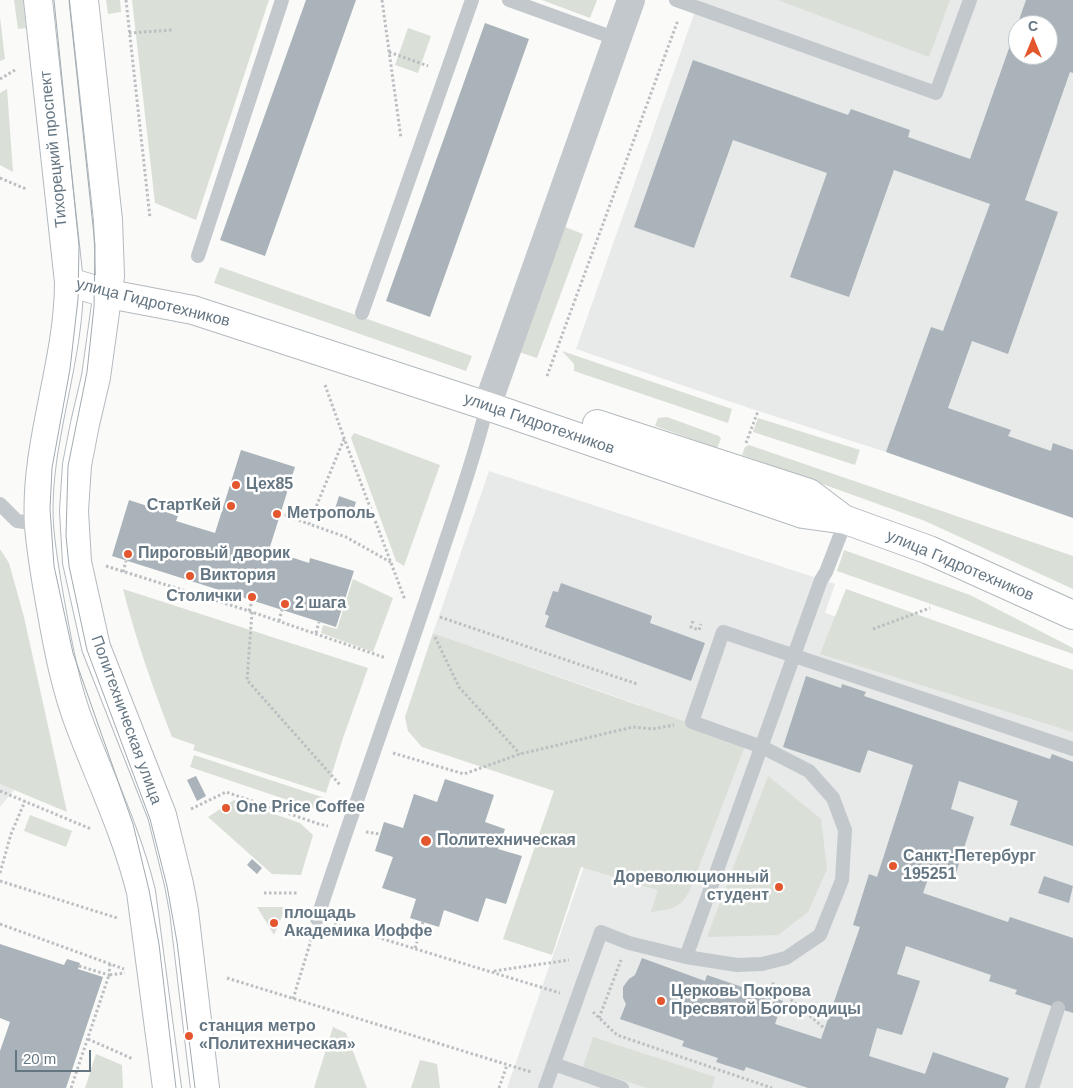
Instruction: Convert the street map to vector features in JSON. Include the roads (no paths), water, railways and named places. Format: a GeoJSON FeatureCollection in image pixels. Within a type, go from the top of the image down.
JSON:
{"type":"FeatureCollection","features":[{"type":"Feature","properties":{"kind":"main road","name":"Тихорецкий проспект"},"geometry":{"type":"LineString","coordinates":[[38,0],[69,290]]}},
{"type":"Feature","properties":{"kind":"main road"},"geometry":{"type":"LineString","coordinates":[[84,0],[108,220],[110,285]]}},
{"type":"Feature","properties":{"kind":"main road","name":"улица Гидротехников"},"geometry":{"type":"LineString","coordinates":[[69,290],[110,285],[198,294],[490,398],[802,514],[846,520],[929,550],[1073,615]]}},
{"type":"Feature","properties":{"kind":"main road","name":"Политехническая улица"},"geometry":{"type":"LineString","coordinates":[[110,285],[96,376],[77,465],[74,511],[76,562],[96,647],[162,815],[180,884],[205,1088]]}},
{"type":"Feature","properties":{"kind":"main road"},"geometry":{"type":"LineString","coordinates":[[69,290],[61,365],[42,464],[39,495],[39,524],[43,564],[60,657],[80,727],[118,817],[134,862],[141,892],[167,1088]]}},
{"type":"Feature","properties":{"kind":"street"},"geometry":{"type":"LineString","coordinates":[[490,398],[631,0]]}},
{"type":"Feature","properties":{"kind":"lane"},"geometry":{"type":"LineString","coordinates":[[198,256],[282,0]]}},
{"type":"Feature","properties":{"kind":"lane"},"geometry":{"type":"LineString","coordinates":[[362,312],[472,0]]}},
{"type":"Feature","properties":{"kind":"lane"},"geometry":{"type":"LineString","coordinates":[[510,0],[617,40]]}},
{"type":"Feature","properties":{"kind":"lane"},"geometry":{"type":"LineString","coordinates":[[680,2],[936,93],[970,0]]}},
{"type":"Feature","properties":{"kind":"lane"},"geometry":{"type":"LineString","coordinates":[[318,919],[422,611],[479,438],[490,398]]}},
{"type":"Feature","properties":{"kind":"lane"},"geometry":{"type":"LineString","coordinates":[[0,504],[17,521],[39,524]]}},
{"type":"Feature","properties":{"kind":"lane"},"geometry":{"type":"LineString","coordinates":[[686,957],[821,580],[826,572],[846,520]]}},
{"type":"Feature","properties":{"kind":"lane"},"geometry":{"type":"LineString","coordinates":[[547,1083],[601,932],[629,943],[686,957],[737,966],[762,964],[786,958],[820,934],[842,880],[845,830],[833,798],[809,771],[762,747],[692,722],[723,632],[1073,749]]}},
{"type":"Feature","properties":{"kind":"lane"},"geometry":{"type":"LineString","coordinates":[[1032,1088],[1058,1008]]}},
{"type":"Feature","properties":{"kind":"lane"},"geometry":{"type":"LineString","coordinates":[[554,1064],[622,1088]]}},
{"type":"Feature","properties":{"kind":"tram line"},"geometry":{"type":"LineString","coordinates":[[54,0],[79,246],[78,299],[70,369],[52,468],[50,509],[54,566],[73,653],[133,824],[149,890],[159,944],[176,1088]]}},
{"type":"Feature","properties":{"kind":"tram line"},"geometry":{"type":"LineString","coordinates":[[69,0],[95,245],[94,307],[87,372],[68,466],[66,536],[69,566],[87,650],[150,819],[167,886],[177,942],[195,1088]]}},
{"type":"Feature","properties":{"kind":"place","name":"Цех85"},"geometry":{"type":"Point","coordinates":[236,485]}},
{"type":"Feature","properties":{"kind":"place","name":"СтартКей"},"geometry":{"type":"Point","coordinates":[231,506]}},
{"type":"Feature","properties":{"kind":"place","name":"Метрополь"},"geometry":{"type":"Point","coordinates":[277,514]}},
{"type":"Feature","properties":{"kind":"place","name":"Пироговый дворик"},"geometry":{"type":"Point","coordinates":[128,554]}},
{"type":"Feature","properties":{"kind":"place","name":"Виктория"},"geometry":{"type":"Point","coordinates":[190,576]}},
{"type":"Feature","properties":{"kind":"place","name":"Столички"},"geometry":{"type":"Point","coordinates":[252,597]}},
{"type":"Feature","properties":{"kind":"place","name":"2 шага"},"geometry":{"type":"Point","coordinates":[285,604]}},
{"type":"Feature","properties":{"kind":"place","name":"One Price Coffee"},"geometry":{"type":"Point","coordinates":[226,808]}},
{"type":"Feature","properties":{"kind":"place","name":"Политехническая"},"geometry":{"type":"Point","coordinates":[426,841]}},
{"type":"Feature","properties":{"kind":"place","name":"Санкт-Петербург 195251"},"geometry":{"type":"Point","coordinates":[893,866]}},
{"type":"Feature","properties":{"kind":"place","name":"Дореволюционный студент"},"geometry":{"type":"Point","coordinates":[779,887]}},
{"type":"Feature","properties":{"kind":"place","name":"площадь Академика Иоффе"},"geometry":{"type":"Point","coordinates":[274,923]}},
{"type":"Feature","properties":{"kind":"place","name":"Церковь Покрова Пресвятой Богородицы"},"geometry":{"type":"Point","coordinates":[661,1001]}},
{"type":"Feature","properties":{"kind":"place","name":"станция метро «Политехническая»"},"geometry":{"type":"Point","coordinates":[189,1036]}}]}
